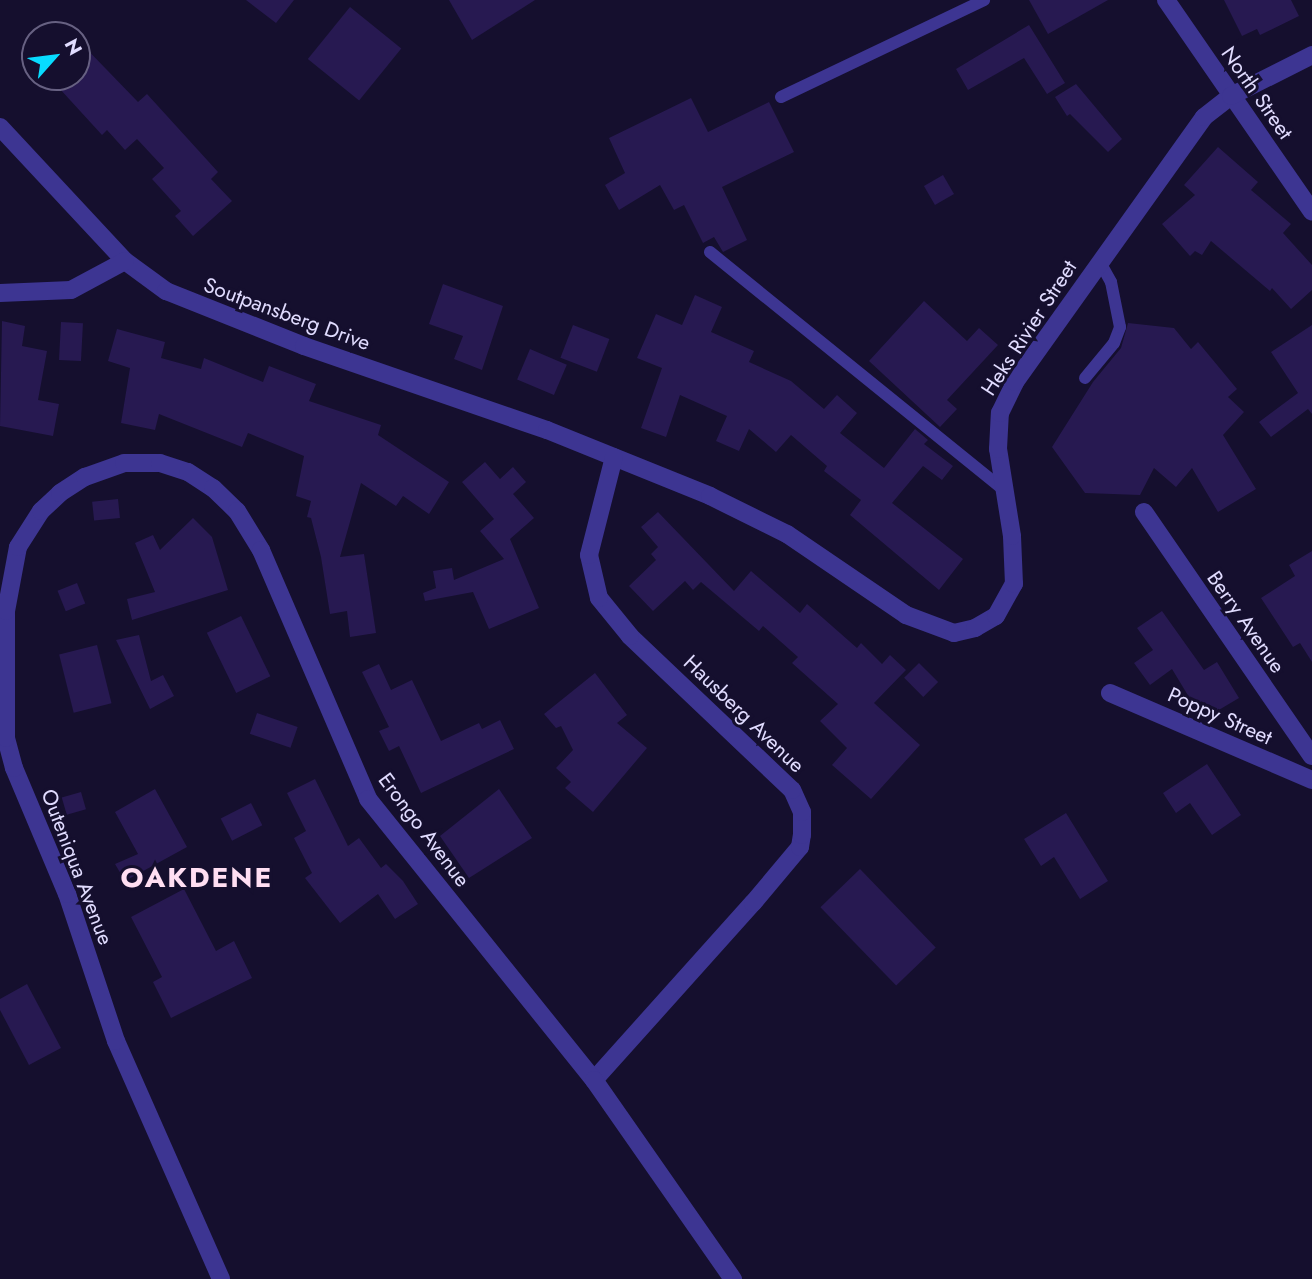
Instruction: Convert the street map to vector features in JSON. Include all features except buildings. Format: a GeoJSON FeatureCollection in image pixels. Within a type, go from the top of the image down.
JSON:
{"type":"FeatureCollection","features":[{"type":"Feature","properties":{"kind":"street","name":"North Street"},"geometry":{"type":"LineString","coordinates":[[1166,0],[1312,212]]}},
{"type":"Feature","properties":{"kind":"street","name":"Heks Rivier Street"},"geometry":{"type":"LineString","coordinates":[[614,457],[755,516],[906,615],[954,633],[975,628],[996,616],[1008,599],[1015,573],[998,449],[1004,401],[1204,117],[1231,96],[1312,55]]}},
{"type":"Feature","properties":{"kind":"street","name":"Soutpansberg Drive"},"geometry":{"type":"LineString","coordinates":[[0,127],[125,261],[150,282],[186,301],[614,457]]}},
{"type":"Feature","properties":{"kind":"street"},"geometry":{"type":"LineString","coordinates":[[0,293],[71,290],[125,261]]}},
{"type":"Feature","properties":{"kind":"street","name":"Hausberg Avenue"},"geometry":{"type":"LineString","coordinates":[[594,1080],[800,847],[803,835],[802,812],[792,790],[630,636],[599,598],[589,555],[614,457]]}},
{"type":"Feature","properties":{"kind":"street","name":"Erongo Avenue"},"geometry":{"type":"LineString","coordinates":[[85,477],[124,463],[160,463],[201,479],[237,511],[261,550],[368,799],[594,1080],[733,1279]]}},
{"type":"Feature","properties":{"kind":"street","name":"Outeniqua Avenue"},"geometry":{"type":"LineString","coordinates":[[85,477],[41,510],[12,564],[6,611],[6,738],[14,768],[67,894],[116,1041],[221,1279]]}},
{"type":"Feature","properties":{"kind":"street","name":"Berry Avenue"},"geometry":{"type":"LineString","coordinates":[[1144,512],[1312,756]]}},
{"type":"Feature","properties":{"kind":"street","name":"Poppy Street"},"geometry":{"type":"LineString","coordinates":[[1110,693],[1312,780]]}},
{"type":"Feature","properties":{"kind":"lane"},"geometry":{"type":"LineString","coordinates":[[781,97],[984,0]]}},
{"type":"Feature","properties":{"kind":"lane"},"geometry":{"type":"LineString","coordinates":[[710,252],[1004,490]]}},
{"type":"Feature","properties":{"kind":"lane"},"geometry":{"type":"LineString","coordinates":[[1085,378],[1114,343],[1120,327],[1111,282],[1100,262]]}},
{"type":"Feature","properties":{"kind":"district","name":"OAKDENE"},"geometry":{"type":"Point","coordinates":[197,878]}}]}
